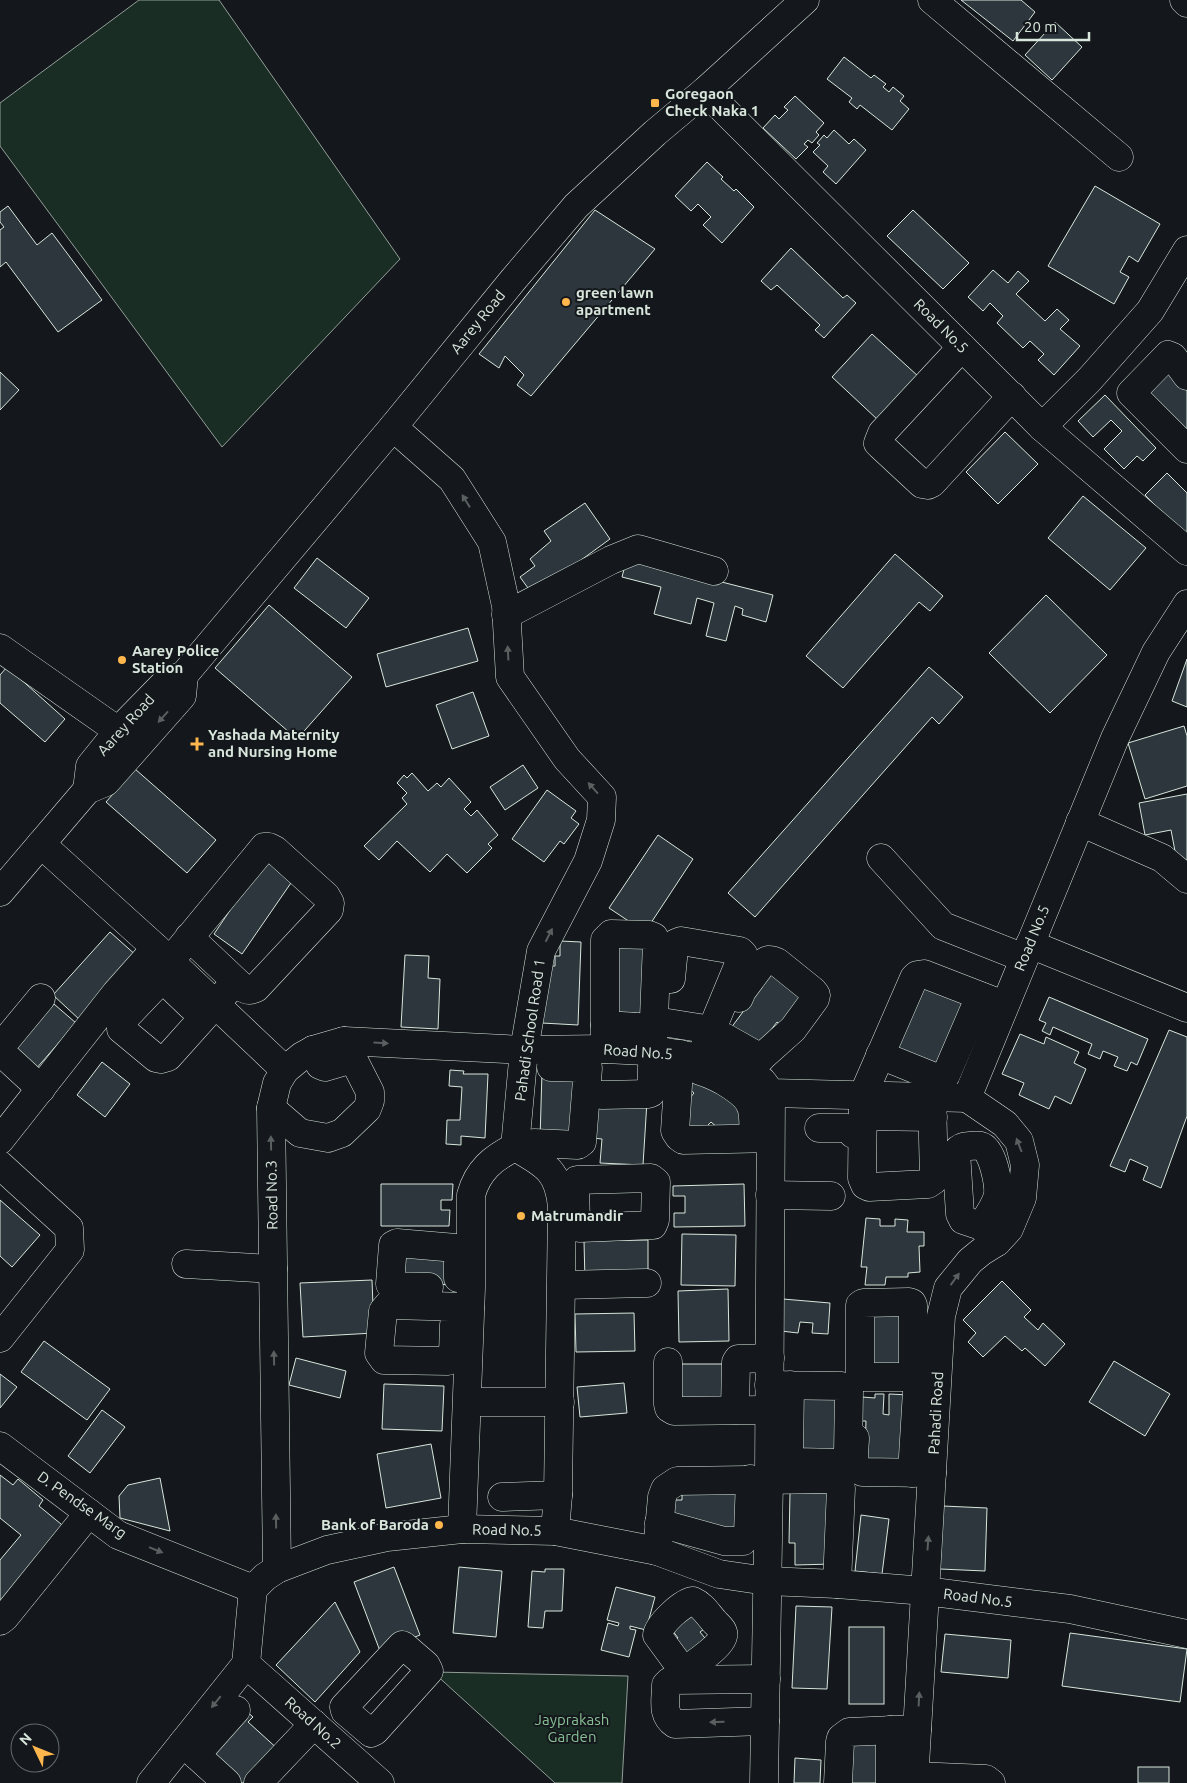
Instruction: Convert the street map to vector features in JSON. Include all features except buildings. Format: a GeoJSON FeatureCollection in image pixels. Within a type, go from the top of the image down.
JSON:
{"type":"FeatureCollection","features":[{"type":"Feature","properties":{"kind":"street","name":"Aarey Road"},"geometry":{"type":"LineString","coordinates":[[0,892],[87,790],[90,766],[129,738],[166,682],[184,675],[576,206],[805,0]]}},
{"type":"Feature","properties":{"kind":"street"},"geometry":{"type":"LineString","coordinates":[[932,0],[1119,157]]}},
{"type":"Feature","properties":{"kind":"street"},"geometry":{"type":"LineString","coordinates":[[1184,0],[1187,3]]}},
{"type":"Feature","properties":{"kind":"street","name":"Road No.5"},"geometry":{"type":"LineString","coordinates":[[705,91],[955,354],[1006,402],[1042,427],[1187,551]]}},
{"type":"Feature","properties":{"kind":"street"},"geometry":{"type":"LineString","coordinates":[[1042,427],[1150,311],[1187,250]]}},
{"type":"Feature","properties":{"kind":"street"},"geometry":{"type":"LineString","coordinates":[[955,354],[882,433],[878,443],[880,445],[922,484],[928,486],[1006,402]]}},
{"type":"Feature","properties":{"kind":"street"},"geometry":{"type":"LineString","coordinates":[[1187,376],[1173,357],[1168,355],[1132,391],[1134,396],[1187,449]]}},
{"type":"Feature","properties":{"kind":"street"},"geometry":{"type":"LineString","coordinates":[[1108,358],[1136,386]]}},
{"type":"Feature","properties":{"kind":"street","name":"Pahadi School Road 1"},"geometry":{"type":"LineString","coordinates":[[393,427],[452,479],[492,542],[506,606],[510,677],[566,759],[602,797],[601,820],[588,861],[541,951],[524,1050],[527,1149]]}},
{"type":"Feature","properties":{"kind":"street"},"geometry":{"type":"LineString","coordinates":[[506,615],[611,560],[638,549],[714,571]]}},
{"type":"Feature","properties":{"kind":"street","name":"Road No.5"},"geometry":{"type":"LineString","coordinates":[[967,1098],[992,1001],[1027,951],[1115,738],[1156,652],[1187,604]]}},
{"type":"Feature","properties":{"kind":"street"},"geometry":{"type":"LineString","coordinates":[[0,648],[129,738]]}},
{"type":"Feature","properties":{"kind":"street"},"geometry":{"type":"LineString","coordinates":[[1080,822],[1162,858],[1187,879]]}},
{"type":"Feature","properties":{"kind":"street"},"geometry":{"type":"LineString","coordinates":[[41,844],[163,954],[278,1095],[300,1133],[328,1138],[342,1133],[367,1109],[370,1101],[370,1092],[348,1050]]}},
{"type":"Feature","properties":{"kind":"street"},"geometry":{"type":"LineString","coordinates":[[0,1140],[41,1089],[125,1001],[163,954],[189,938],[264,847],[275,850],[326,896],[330,903],[329,910],[256,988],[246,990],[189,938]]}},
{"type":"Feature","properties":{"kind":"street"},"geometry":{"type":"LineString","coordinates":[[881,858],[943,926],[1027,951],[1187,1008]]}},
{"type":"Feature","properties":{"kind":"street"},"geometry":{"type":"LineString","coordinates":[[924,974],[992,1001],[942,1078],[934,1097],[934,1177],[931,1183],[869,1187],[865,1185],[862,1178],[845,1116],[880,1055],[917,975],[924,974]]}},
{"type":"Feature","properties":{"kind":"street"},"geometry":{"type":"LineString","coordinates":[[125,1001],[163,981],[209,1011]]}},
{"type":"Feature","properties":{"kind":"street"},"geometry":{"type":"LineString","coordinates":[[125,1001],[121,1028],[156,1058],[161,1059],[168,1057],[236,982]]}},
{"type":"Feature","properties":{"kind":"street"},"geometry":{"type":"LineString","coordinates":[[41,998],[0,1049],[41,1089]]}},
{"type":"Feature","properties":{"kind":"street","name":"Road No.5"},"geometry":{"type":"LineString","coordinates":[[524,1050],[674,1049]]}},
{"type":"Feature","properties":{"kind":"street"},"geometry":{"type":"LineString","coordinates":[[527,1149],[537,1072],[539,1069],[544,1066],[674,1049],[762,1081],[771,1093],[845,1116],[934,1097],[967,1098]]}},
{"type":"Feature","properties":{"kind":"street"},"geometry":{"type":"LineString","coordinates":[[602,1095],[651,1093],[674,1049]]}},
{"type":"Feature","properties":{"kind":"street"},"geometry":{"type":"LineString","coordinates":[[674,1049],[675,1131],[679,1137],[683,1140],[762,1138]]}},
{"type":"Feature","properties":{"kind":"street"},"geometry":{"type":"LineString","coordinates":[[659,1523],[724,1541],[742,1541],[748,1534],[768,1479],[777,1404],[770,1358],[770,1195],[762,1138],[750,1105],[741,1094],[726,1082],[713,1075],[693,1069],[674,1049]]}},
{"type":"Feature","properties":{"kind":"street"},"geometry":{"type":"LineString","coordinates":[[462,1528],[468,1402],[461,1345],[463,1297],[462,1227],[474,1183],[482,1171],[498,1156],[527,1149],[578,1145],[674,1049]]}},
{"type":"Feature","properties":{"kind":"street"},"geometry":{"type":"LineString","coordinates":[[278,1095],[302,1056],[313,1050],[524,1050]]}},
{"type":"Feature","properties":{"kind":"street"},"geometry":{"type":"LineString","coordinates":[[880,1055],[934,1097]]}},
{"type":"Feature","properties":{"kind":"street"},"geometry":{"type":"LineString","coordinates":[[762,1138],[771,1093]]}},
{"type":"Feature","properties":{"kind":"street","name":"Road No.3"},"geometry":{"type":"LineString","coordinates":[[277,1569],[273,1269],[278,1095]]}},
{"type":"Feature","properties":{"kind":"street","name":"Pahadi Road"},"geometry":{"type":"LineString","coordinates":[[916,1780],[925,1592],[922,1473],[927,1391],[926,1360],[948,1288],[958,1274],[980,1252],[989,1234],[1009,1230],[1022,1198],[1025,1165],[1019,1141],[1005,1124],[967,1098]]}},
{"type":"Feature","properties":{"kind":"street"},"geometry":{"type":"LineString","coordinates":[[527,1149],[548,1168],[558,1182],[568,1191]]}},
{"type":"Feature","properties":{"kind":"street"},"geometry":{"type":"LineString","coordinates":[[0,1165],[69,1228],[70,1250],[0,1338]]}},
{"type":"Feature","properties":{"kind":"street"},"geometry":{"type":"LineString","coordinates":[[556,1531],[560,1402],[571,1284],[568,1191],[579,1179],[651,1178],[656,1182],[655,1220],[651,1226],[580,1228],[576,1224],[570,1230]]}},
{"type":"Feature","properties":{"kind":"street"},"geometry":{"type":"LineString","coordinates":[[770,1195],[831,1196]]}},
{"type":"Feature","properties":{"kind":"street"},"geometry":{"type":"LineString","coordinates":[[382,1228],[462,1227]]}},
{"type":"Feature","properties":{"kind":"street"},"geometry":{"type":"LineString","coordinates":[[570,1230],[647,1239]]}},
{"type":"Feature","properties":{"kind":"street"},"geometry":{"type":"LineString","coordinates":[[186,1264],[273,1269]]}},
{"type":"Feature","properties":{"kind":"street"},"geometry":{"type":"LineString","coordinates":[[571,1284],[647,1283]]}},
{"type":"Feature","properties":{"kind":"street"},"geometry":{"type":"LineString","coordinates":[[461,1345],[448,1361],[384,1360],[379,1353],[383,1311],[388,1304],[463,1297]]}},
{"type":"Feature","properties":{"kind":"street"},"geometry":{"type":"LineString","coordinates":[[911,1302],[913,1305],[913,1317],[926,1360],[910,1377],[863,1377],[859,1373],[860,1305],[863,1303],[911,1302]]}},
{"type":"Feature","properties":{"kind":"street"},"geometry":{"type":"LineString","coordinates":[[913,1317],[941,1316]]}},
{"type":"Feature","properties":{"kind":"street"},"geometry":{"type":"LineString","coordinates":[[735,1410],[736,1362],[738,1359],[770,1358]]}},
{"type":"Feature","properties":{"kind":"street"},"geometry":{"type":"LineString","coordinates":[[668,1362],[669,1408],[674,1411],[735,1410],[777,1404]]}},
{"type":"Feature","properties":{"kind":"street"},"geometry":{"type":"LineString","coordinates":[[922,1473],[862,1472],[856,1468],[854,1464],[858,1395],[860,1390],[864,1388],[927,1391]]}},
{"type":"Feature","properties":{"kind":"street"},"geometry":{"type":"LineString","coordinates":[[468,1402],[560,1402]]}},
{"type":"Feature","properties":{"kind":"street","name":"D. Pendse Marg"},"geometry":{"type":"LineString","coordinates":[[0,1446],[118,1534],[253,1589]]}},
{"type":"Feature","properties":{"kind":"street"},"geometry":{"type":"LineString","coordinates":[[657,1551],[662,1497],[665,1489],[677,1481],[768,1479],[830,1479],[836,1481],[841,1488],[837,1577],[795,1570],[787,1562],[777,1540],[768,1479]]}},
{"type":"Feature","properties":{"kind":"street"},"geometry":{"type":"LineString","coordinates":[[502,1497],[558,1495]]}},
{"type":"Feature","properties":{"kind":"street"},"geometry":{"type":"LineString","coordinates":[[0,1621],[89,1513]]}},
{"type":"Feature","properties":{"kind":"street","name":"Road No.5"},"geometry":{"type":"LineString","coordinates":[[253,1589],[265,1577],[277,1569],[326,1550],[387,1537],[462,1528],[556,1531],[657,1551],[719,1574],[767,1581],[837,1577],[925,1592],[1070,1609],[1187,1634]]}},
{"type":"Feature","properties":{"kind":"street"},"geometry":{"type":"LineString","coordinates":[[764,1783],[756,1721],[756,1679],[767,1581],[777,1540]]}},
{"type":"Feature","properties":{"kind":"street"},"geometry":{"type":"LineString","coordinates":[[710,1616],[724,1541]]}},
{"type":"Feature","properties":{"kind":"street"},"geometry":{"type":"LineString","coordinates":[[190,1749],[246,1664],[253,1589]]}},
{"type":"Feature","properties":{"kind":"street","name":"Road No.2"},"geometry":{"type":"LineString","coordinates":[[246,1664],[380,1783]]}},
{"type":"Feature","properties":{"kind":"street"},"geometry":{"type":"LineString","coordinates":[[756,1679],[674,1680],[666,1685],[666,1715],[675,1724],[756,1721]]}},
{"type":"Feature","properties":{"kind":"street"},"geometry":{"type":"LineString","coordinates":[[151,1783],[236,1710]]}},
{"type":"Feature","properties":{"kind":"street"},"geometry":{"type":"LineString","coordinates":[[335,1743],[356,1720]]}},
{"type":"Feature","properties":{"kind":"street"},"geometry":{"type":"LineString","coordinates":[[258,1783],[314,1724]]}},
{"type":"Feature","properties":{"kind":"street"},"geometry":{"type":"LineString","coordinates":[[838,1783],[840,1742],[844,1734],[849,1732],[917,1729]]}},
{"type":"Feature","properties":{"kind":"street"},"geometry":{"type":"LineString","coordinates":[[890,1730],[916,1780],[986,1779],[991,1783]]}},
{"type":"Feature","properties":{"kind":"street"},"geometry":{"type":"LineString","coordinates":[[190,1749],[227,1783]]}},
{"type":"Feature","properties":{"kind":"green space"},"geometry":{"type":"Polygon","coordinates":[[[139,0],[219,0],[400,259],[222,447],[0,146],[0,103],[139,0]]]}},
{"type":"Feature","properties":{"kind":"green space","name":"Jayprakash Garden"},"geometry":{"type":"Polygon","coordinates":[[[433,1672],[628,1676],[622,1783],[555,1783],[433,1672]]]}},
{"type":"Feature","properties":{"kind":"place","name":"Goregaon Check Naka 1"},"geometry":{"type":"Point","coordinates":[655,103]}},
{"type":"Feature","properties":{"kind":"place","name":"green lawn apartment"},"geometry":{"type":"Point","coordinates":[566,302]}},
{"type":"Feature","properties":{"kind":"place","name":"Aarey Police Station"},"geometry":{"type":"Point","coordinates":[122,660]}},
{"type":"Feature","properties":{"kind":"place","name":"Yashada Maternity and Nursing Home"},"geometry":{"type":"Point","coordinates":[197,744]}},
{"type":"Feature","properties":{"kind":"place","name":"Matrumandir"},"geometry":{"type":"Point","coordinates":[521,1216]}},
{"type":"Feature","properties":{"kind":"place","name":"Bank of Baroda"},"geometry":{"type":"Point","coordinates":[439,1525]}}]}
